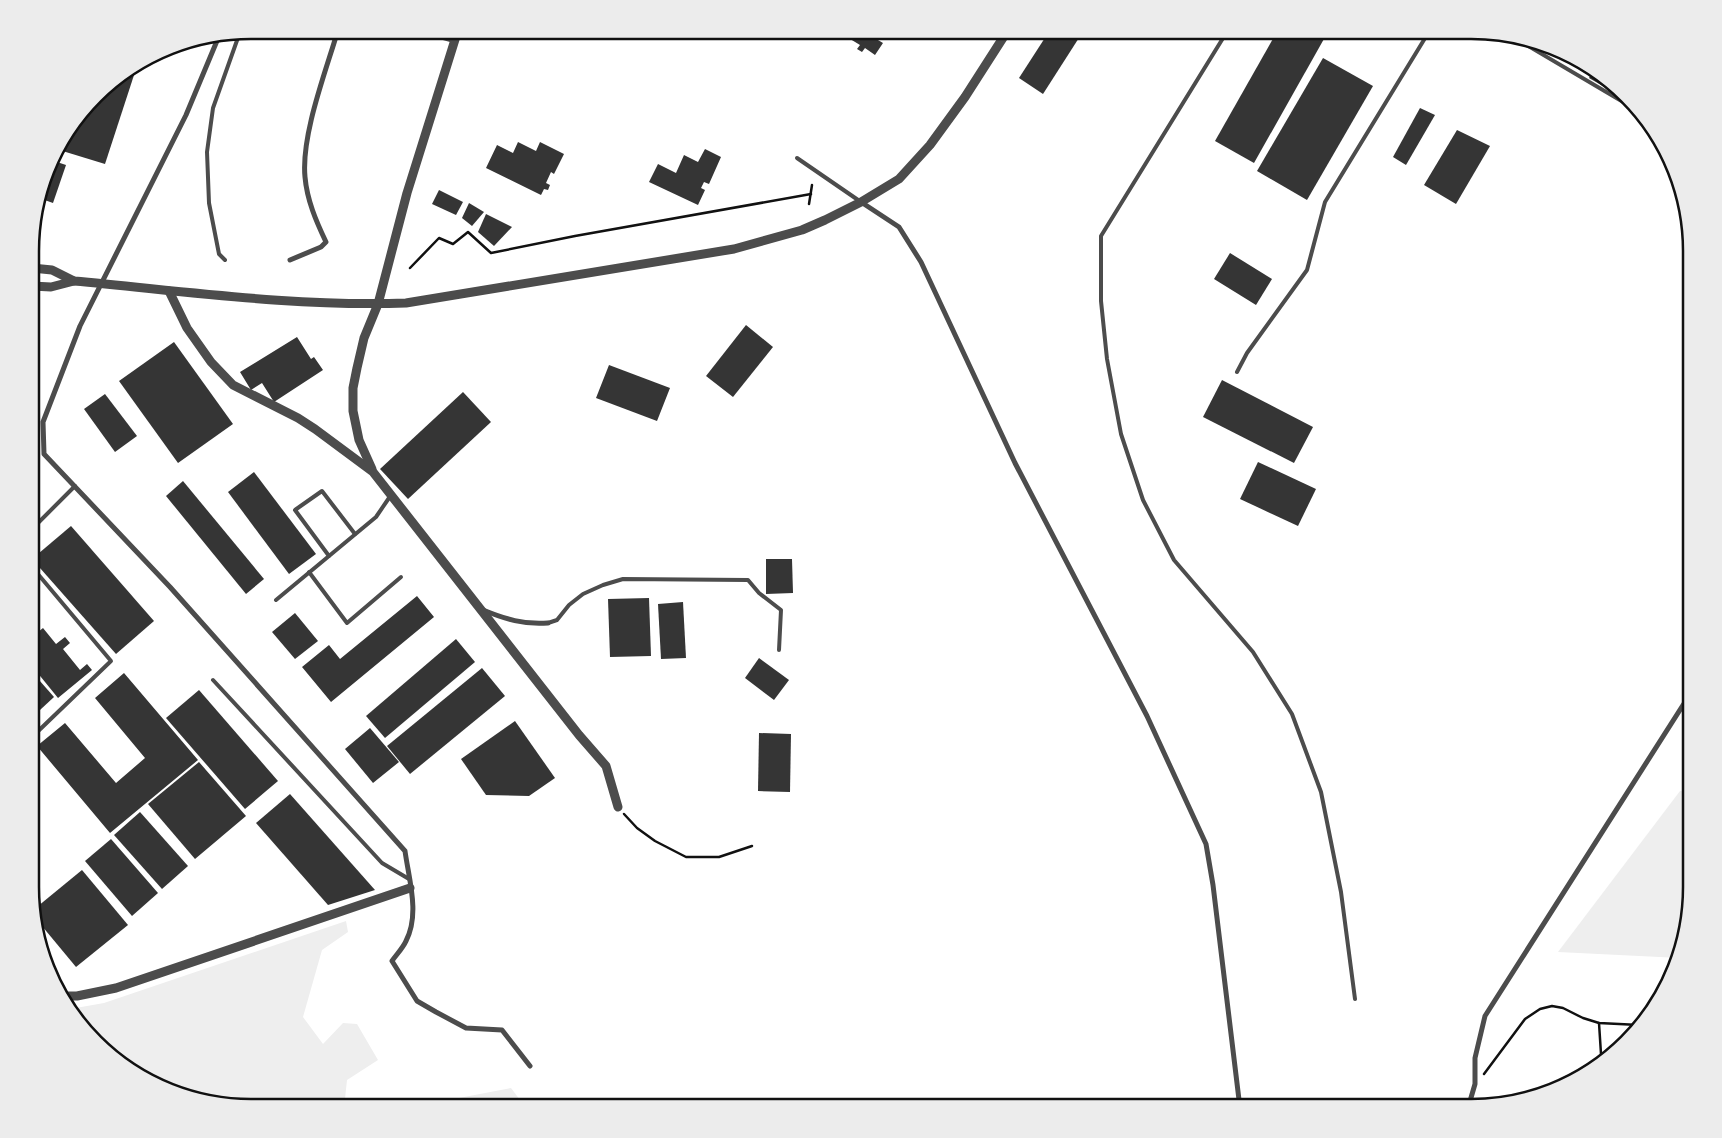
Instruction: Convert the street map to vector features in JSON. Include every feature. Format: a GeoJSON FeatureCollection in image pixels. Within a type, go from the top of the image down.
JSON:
{"type":"FeatureCollection","features":[{"type":"Feature","properties":{"kind":"street"},"geometry":{"type":"LineString","coordinates":[[290,260],[321,247],[326,242],[309,202],[305,176],[306,146],[335,39]]}},
{"type":"Feature","properties":{"kind":"street"},"geometry":{"type":"LineString","coordinates":[[455,39],[407,193],[378,304],[360,353],[353,388],[353,411],[359,440],[373,472],[579,735],[606,766],[618,807]]}},
{"type":"Feature","properties":{"kind":"street"},"geometry":{"type":"LineString","coordinates":[[39,286],[51,287],[74,281],[169,291],[302,301],[378,304],[406,303],[734,249],[802,230],[861,202],[897,181],[930,145],[965,97],[1002,39]]}},
{"type":"Feature","properties":{"kind":"street"},"geometry":{"type":"LineString","coordinates":[[217,42],[186,115],[80,326],[43,422],[44,454],[170,587],[405,852],[413,920],[406,942],[392,961],[417,1001],[466,1028],[502,1030],[530,1066]]}},
{"type":"Feature","properties":{"kind":"street"},"geometry":{"type":"LineString","coordinates":[[861,202],[899,227],[920,262],[1015,463],[1147,716],[1206,844],[1213,885],[1239,1099]]}},
{"type":"Feature","properties":{"kind":"street"},"geometry":{"type":"LineString","coordinates":[[39,269],[52,270],[74,281]]}},
{"type":"Feature","properties":{"kind":"street"},"geometry":{"type":"LineString","coordinates":[[169,291],[188,328],[206,356],[233,385],[304,421],[373,472]]}},
{"type":"Feature","properties":{"kind":"street"},"geometry":{"type":"LineString","coordinates":[[480,609],[513,621],[535,624],[548,623]]}},
{"type":"Feature","properties":{"kind":"street"},"geometry":{"type":"LineString","coordinates":[[1471,1099],[1475,1084],[1475,1058],[1485,1016],[1683,705]]}},
{"type":"Feature","properties":{"kind":"street"},"geometry":{"type":"LineString","coordinates":[[69,996],[116,988],[410,883]]}},
{"type":"Feature","properties":{"kind":"lane"},"geometry":{"type":"LineString","coordinates":[[225,260],[219,254],[209,203],[207,152],[213,108],[238,39]]}},
{"type":"Feature","properties":{"kind":"lane"},"geometry":{"type":"LineString","coordinates":[[444,39],[454,42]]}},
{"type":"Feature","properties":{"kind":"lane"},"geometry":{"type":"LineString","coordinates":[[1222,39],[1101,236],[1101,301],[1107,359],[1121,434],[1143,500],[1174,560],[1253,652],[1292,714],[1321,792],[1341,892],[1355,999]]}},
{"type":"Feature","properties":{"kind":"lane"},"geometry":{"type":"LineString","coordinates":[[1238,372],[1247,352],[1307,270],[1324,202],[1424,39]]}},
{"type":"Feature","properties":{"kind":"lane"},"geometry":{"type":"LineString","coordinates":[[1531,47],[1620,100]]}},
{"type":"Feature","properties":{"kind":"lane"},"geometry":{"type":"LineString","coordinates":[[797,158],[861,202]]}},
{"type":"Feature","properties":{"kind":"lane"},"geometry":{"type":"LineString","coordinates":[[39,522],[75,486]]}},
{"type":"Feature","properties":{"kind":"lane"},"geometry":{"type":"LineString","coordinates":[[329,556],[295,510],[322,490],[355,534]]}},
{"type":"Feature","properties":{"kind":"lane"},"geometry":{"type":"LineString","coordinates":[[276,600],[376,517],[391,495]]}},
{"type":"Feature","properties":{"kind":"lane"},"geometry":{"type":"LineString","coordinates":[[309,572],[348,623],[401,577]]}},
{"type":"Feature","properties":{"kind":"lane"},"geometry":{"type":"LineString","coordinates":[[39,575],[111,661],[39,729]]}},
{"type":"Feature","properties":{"kind":"lane"},"geometry":{"type":"LineString","coordinates":[[548,623],[557,620],[569,605],[583,594],[603,585],[624,580],[748,580],[759,593],[781,610],[779,650]]}},
{"type":"Feature","properties":{"kind":"lane"},"geometry":{"type":"LineString","coordinates":[[213,680],[382,862],[410,883]]}},
{"type":"Feature","properties":{"kind":"path"},"geometry":{"type":"LineString","coordinates":[[809,204],[812,185]]}},
{"type":"Feature","properties":{"kind":"path"},"geometry":{"type":"LineString","coordinates":[[410,268],[438,238],[453,244],[468,232],[491,253],[811,194]]}},
{"type":"Feature","properties":{"kind":"path"},"geometry":{"type":"LineString","coordinates":[[618,807],[637,828],[686,857],[719,857],[752,846]]}},
{"type":"Feature","properties":{"kind":"path"},"geometry":{"type":"LineString","coordinates":[[1475,1084],[1492,1065],[1525,1019],[1540,1009],[1552,1006],[1563,1008],[1583,1018],[1599,1023],[1633,1025]]}},
{"type":"Feature","properties":{"kind":"path"},"geometry":{"type":"LineString","coordinates":[[1599,1023],[1601,1054]]}},
{"type":"Feature","properties":{"kind":"shaded area"},"geometry":{"type":"Polygon","coordinates":[[[1680,791],[1683,791],[1683,901],[1679,929],[1671,958],[1558,952],[1680,791]]]}},
{"type":"Feature","properties":{"kind":"shaded area"},"geometry":{"type":"Polygon","coordinates":[[[346,921],[348,932],[322,950],[303,1017],[323,1044],[343,1023],[357,1024],[378,1060],[347,1080],[345,1099],[237,1099],[209,1095],[183,1088],[157,1077],[133,1064],[111,1047],[91,1027],[76,1008],[104,1003],[346,921]]]}},
{"type":"Feature","properties":{"kind":"shaded area"},"geometry":{"type":"Polygon","coordinates":[[[511,1088],[519,1099],[459,1099],[511,1088]]]}},
{"type":"Feature","properties":{"kind":"building"},"geometry":{"type":"Polygon","coordinates":[[[850,39],[878,39],[883,43],[875,55],[865,48],[862,52],[857,49],[860,45],[850,39]]]}},
{"type":"Feature","properties":{"kind":"building"},"geometry":{"type":"Polygon","coordinates":[[[1044,39],[1078,39],[1043,94],[1019,78],[1044,39]]]}},
{"type":"Feature","properties":{"kind":"building"},"geometry":{"type":"Polygon","coordinates":[[[1273,39],[1324,39],[1254,163],[1215,141],[1273,39]]]}},
{"type":"Feature","properties":{"kind":"building"},"geometry":{"type":"Polygon","coordinates":[[[1323,58],[1373,86],[1307,200],[1257,171],[1323,58]]]}},
{"type":"Feature","properties":{"kind":"building"},"geometry":{"type":"Polygon","coordinates":[[[135,73],[105,164],[64,151],[74,133],[91,111],[111,91],[135,73]]]}},
{"type":"Feature","properties":{"kind":"building"},"geometry":{"type":"Polygon","coordinates":[[[1591,75],[1609,90],[1589,78],[1591,75]]]}},
{"type":"Feature","properties":{"kind":"building"},"geometry":{"type":"Polygon","coordinates":[[[1420,108],[1435,115],[1406,165],[1393,157],[1420,108]]]}},
{"type":"Feature","properties":{"kind":"building"},"geometry":{"type":"Polygon","coordinates":[[[1457,130],[1490,146],[1456,204],[1424,185],[1457,130]]]}},
{"type":"Feature","properties":{"kind":"building"},"geometry":{"type":"Polygon","coordinates":[[[518,142],[536,151],[540,142],[564,154],[554,174],[551,172],[546,183],[550,185],[548,190],[544,189],[541,195],[486,168],[497,145],[513,153],[518,142]]]}},
{"type":"Feature","properties":{"kind":"building"},"geometry":{"type":"Polygon","coordinates":[[[705,149],[721,157],[709,184],[704,182],[701,188],[705,190],[698,205],[649,182],[658,164],[676,173],[684,155],[698,162],[705,149]]]}},
{"type":"Feature","properties":{"kind":"building"},"geometry":{"type":"Polygon","coordinates":[[[58,162],[66,165],[53,203],[45,200],[58,162]]]}},
{"type":"Feature","properties":{"kind":"building"},"geometry":{"type":"Polygon","coordinates":[[[439,190],[463,202],[456,215],[432,204],[439,190]]]}},
{"type":"Feature","properties":{"kind":"building"},"geometry":{"type":"Polygon","coordinates":[[[469,203],[484,212],[472,226],[462,218],[469,203]]]}},
{"type":"Feature","properties":{"kind":"building"},"geometry":{"type":"Polygon","coordinates":[[[486,214],[512,227],[494,246],[478,232],[486,214]]]}},
{"type":"Feature","properties":{"kind":"building"},"geometry":{"type":"Polygon","coordinates":[[[1230,253],[1272,279],[1256,305],[1214,279],[1230,253]]]}},
{"type":"Feature","properties":{"kind":"building"},"geometry":{"type":"Polygon","coordinates":[[[746,325],[773,347],[733,397],[706,376],[746,325]]]}},
{"type":"Feature","properties":{"kind":"building"},"geometry":{"type":"Polygon","coordinates":[[[297,337],[311,359],[314,357],[323,370],[274,402],[262,383],[251,390],[240,372],[297,337]]]}},
{"type":"Feature","properties":{"kind":"building"},"geometry":{"type":"Polygon","coordinates":[[[174,342],[233,424],[178,463],[119,381],[174,342]]]}},
{"type":"Feature","properties":{"kind":"building"},"geometry":{"type":"Polygon","coordinates":[[[609,365],[670,388],[657,421],[596,398],[609,365]]]}},
{"type":"Feature","properties":{"kind":"building"},"geometry":{"type":"Polygon","coordinates":[[[1222,380],[1313,427],[1294,463],[1203,417],[1222,380]]]}},
{"type":"Feature","properties":{"kind":"building"},"geometry":{"type":"Polygon","coordinates":[[[463,392],[491,422],[408,499],[380,469],[463,392]]]}},
{"type":"Feature","properties":{"kind":"building"},"geometry":{"type":"Polygon","coordinates":[[[105,394],[137,436],[115,452],[84,409],[105,394]]]}},
{"type":"Feature","properties":{"kind":"building"},"geometry":{"type":"Polygon","coordinates":[[[1258,462],[1316,489],[1298,526],[1240,499],[1258,462]]]}},
{"type":"Feature","properties":{"kind":"building"},"geometry":{"type":"Polygon","coordinates":[[[254,472],[316,554],[289,574],[228,492],[254,472]]]}},
{"type":"Feature","properties":{"kind":"building"},"geometry":{"type":"Polygon","coordinates":[[[183,481],[264,579],[246,594],[166,496],[183,481]]]}},
{"type":"Feature","properties":{"kind":"building"},"geometry":{"type":"Polygon","coordinates":[[[71,526],[154,621],[116,654],[39,567],[39,553],[71,526]]]}},
{"type":"Feature","properties":{"kind":"building"},"geometry":{"type":"Polygon","coordinates":[[[766,559],[792,559],[793,593],[766,594],[766,559]]]}},
{"type":"Feature","properties":{"kind":"building"},"geometry":{"type":"Polygon","coordinates":[[[417,596],[434,617],[331,702],[302,667],[329,645],[340,659],[417,596]]]}},
{"type":"Feature","properties":{"kind":"building"},"geometry":{"type":"Polygon","coordinates":[[[649,598],[651,656],[610,657],[608,599],[649,598]]]}},
{"type":"Feature","properties":{"kind":"building"},"geometry":{"type":"Polygon","coordinates":[[[683,602],[686,658],[661,659],[658,604],[683,602]]]}},
{"type":"Feature","properties":{"kind":"building"},"geometry":{"type":"Polygon","coordinates":[[[295,613],[318,641],[295,659],[272,632],[295,613]]]}},
{"type":"Feature","properties":{"kind":"building"},"geometry":{"type":"Polygon","coordinates":[[[43,628],[56,644],[65,637],[70,643],[63,649],[80,670],[87,664],[92,670],[58,698],[39,675],[39,631],[43,628]]]}},
{"type":"Feature","properties":{"kind":"building"},"geometry":{"type":"Polygon","coordinates":[[[456,639],[475,662],[385,738],[366,716],[456,639]]]}},
{"type":"Feature","properties":{"kind":"building"},"geometry":{"type":"Polygon","coordinates":[[[759,658],[789,680],[774,700],[745,678],[759,658]]]}},
{"type":"Feature","properties":{"kind":"building"},"geometry":{"type":"Polygon","coordinates":[[[482,668],[505,696],[410,774],[387,746],[482,668]]]}},
{"type":"Feature","properties":{"kind":"building"},"geometry":{"type":"Polygon","coordinates":[[[124,673],[198,760],[110,833],[39,748],[39,744],[65,723],[116,783],[145,758],[95,698],[124,673]]]}},
{"type":"Feature","properties":{"kind":"building"},"geometry":{"type":"Polygon","coordinates":[[[39,680],[54,697],[40,710],[39,709],[39,680]]]}},
{"type":"Feature","properties":{"kind":"building"},"geometry":{"type":"Polygon","coordinates":[[[199,690],[278,781],[245,809],[166,718],[199,690]]]}},
{"type":"Feature","properties":{"kind":"building"},"geometry":{"type":"Polygon","coordinates":[[[515,721],[555,778],[529,796],[486,795],[461,759],[515,721]]]}},
{"type":"Feature","properties":{"kind":"building"},"geometry":{"type":"Polygon","coordinates":[[[370,728],[399,762],[373,783],[345,749],[370,728]]]}},
{"type":"Feature","properties":{"kind":"building"},"geometry":{"type":"Polygon","coordinates":[[[759,733],[791,734],[790,792],[758,791],[759,733]]]}},
{"type":"Feature","properties":{"kind":"building"},"geometry":{"type":"Polygon","coordinates":[[[199,762],[246,816],[195,859],[148,804],[199,762]]]}},
{"type":"Feature","properties":{"kind":"building"},"geometry":{"type":"Polygon","coordinates":[[[290,794],[375,890],[328,905],[256,823],[290,794]]]}},
{"type":"Feature","properties":{"kind":"building"},"geometry":{"type":"Polygon","coordinates":[[[140,812],[188,866],[162,889],[114,835],[140,812]]]}},
{"type":"Feature","properties":{"kind":"building"},"geometry":{"type":"Polygon","coordinates":[[[111,839],[158,893],[132,916],[85,861],[111,839]]]}},
{"type":"Feature","properties":{"kind":"building"},"geometry":{"type":"Polygon","coordinates":[[[82,870],[128,925],[76,967],[43,927],[40,905],[82,870]]]}}]}
